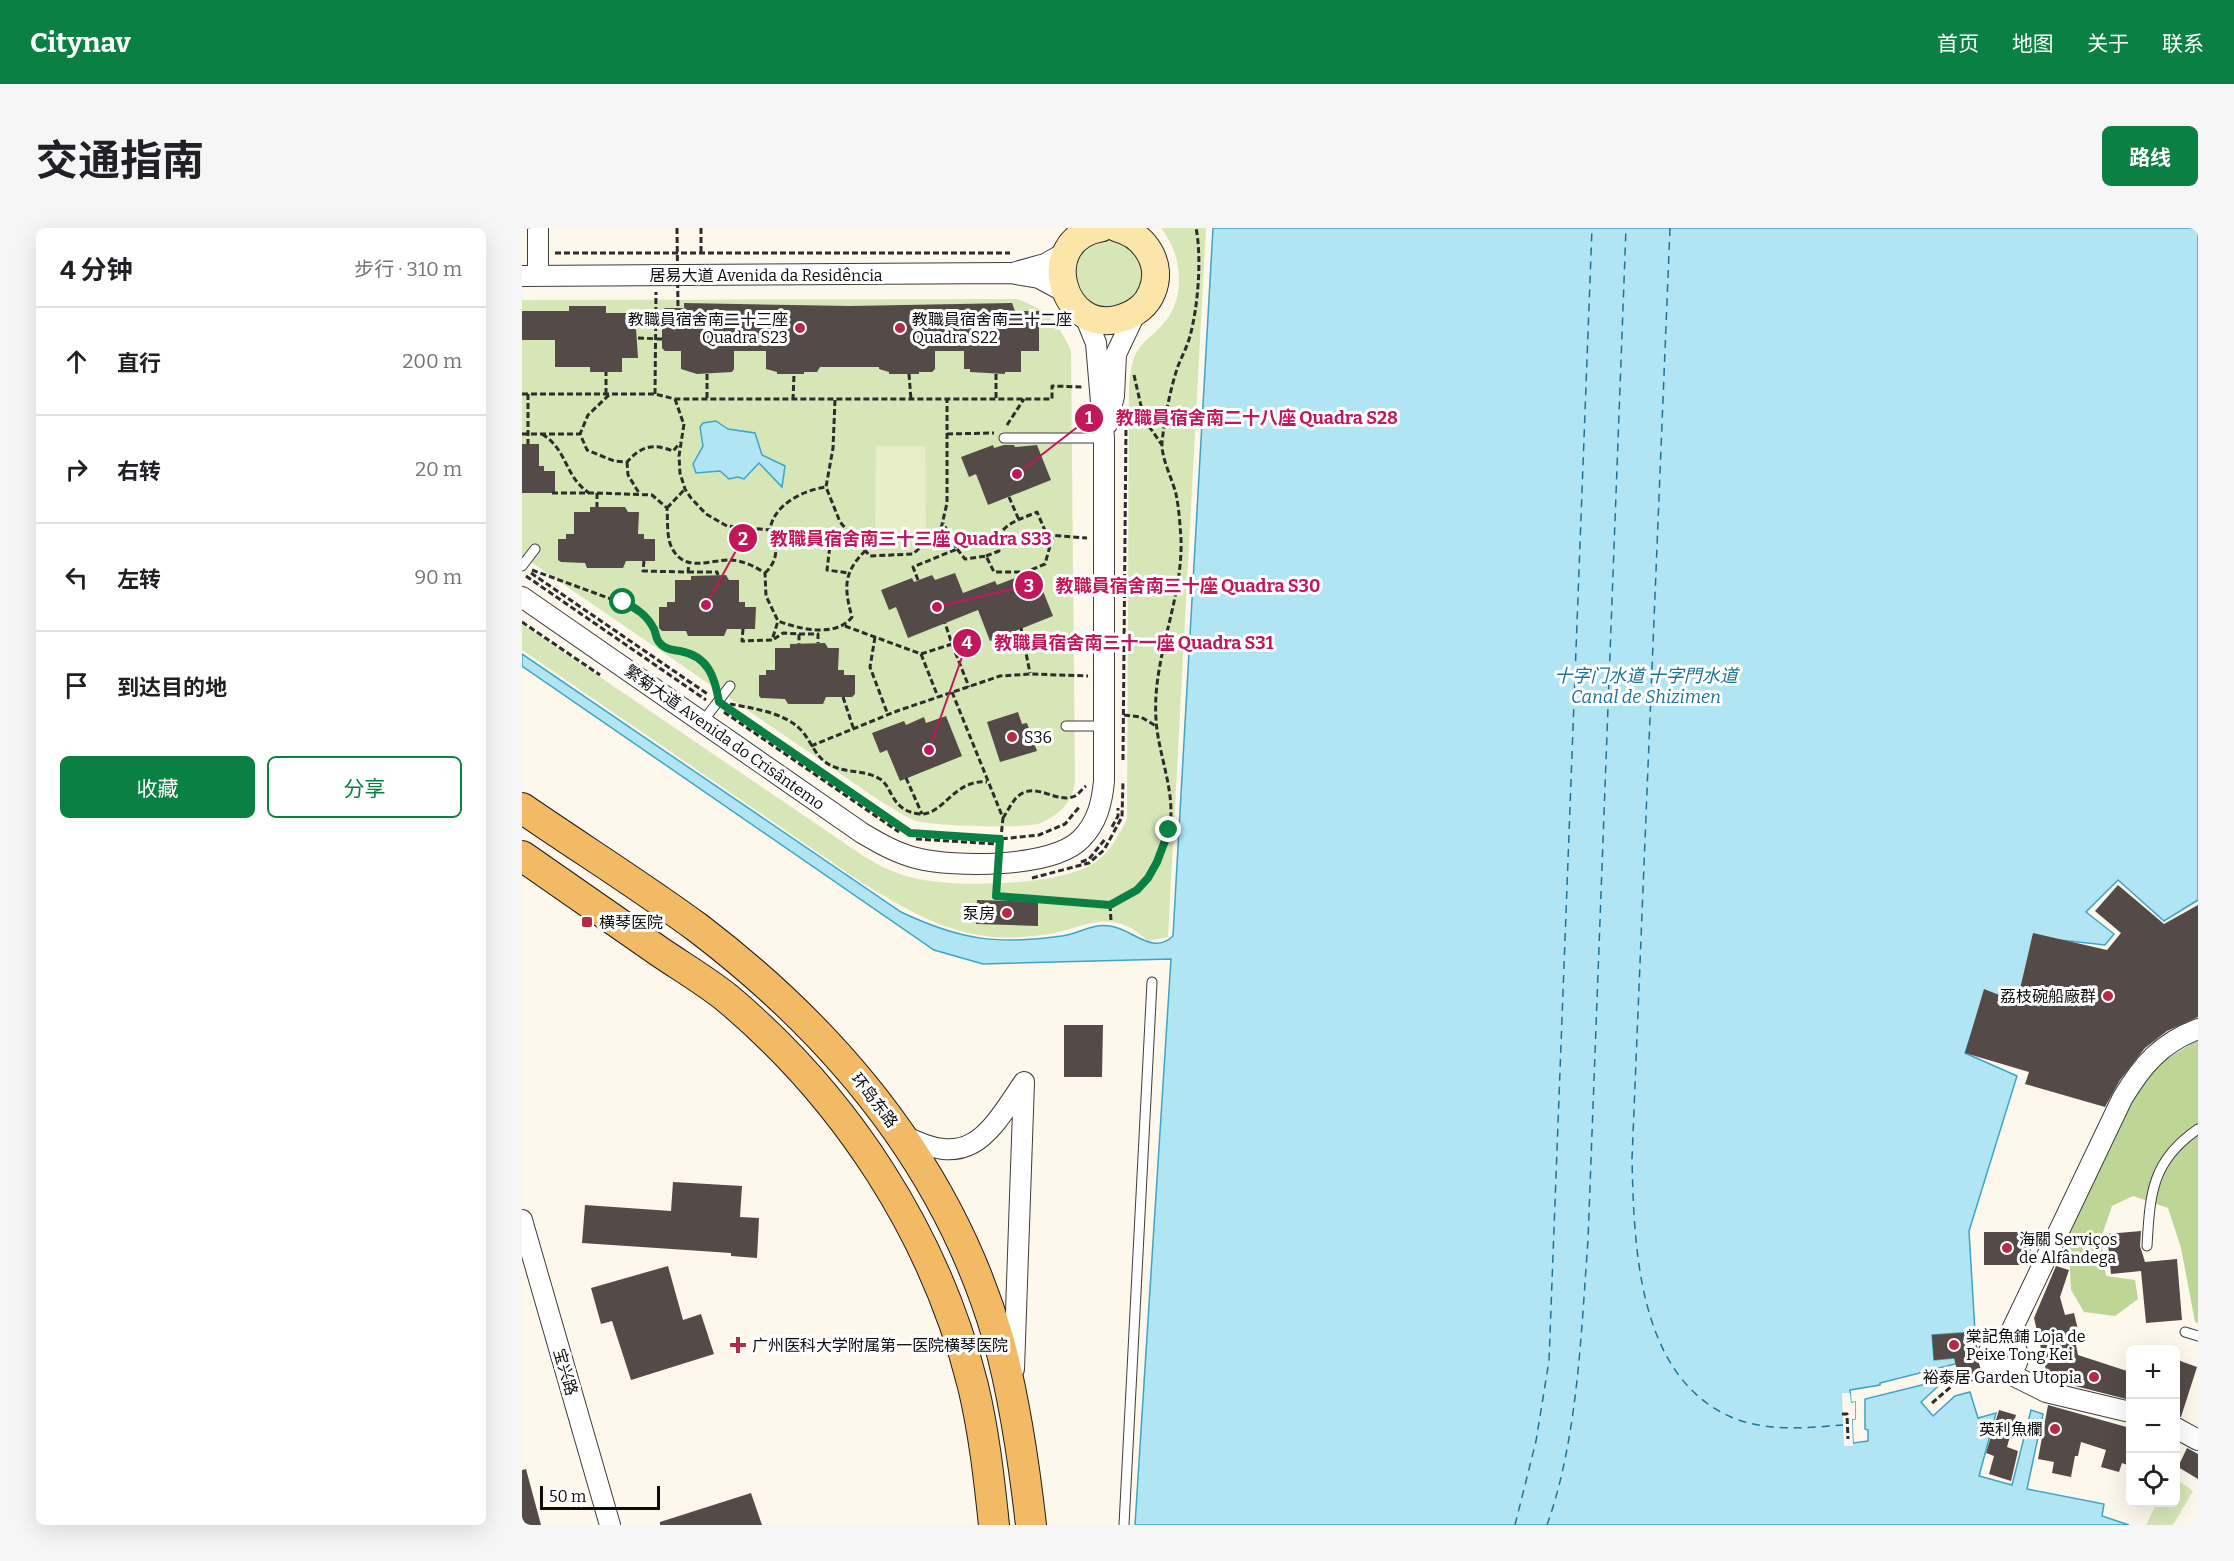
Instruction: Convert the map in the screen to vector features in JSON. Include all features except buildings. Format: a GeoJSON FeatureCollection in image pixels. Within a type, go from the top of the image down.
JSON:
{"type":"FeatureCollection","features":[{"type":"Feature","properties":{"kind":"main road"},"geometry":{"type":"LineString","coordinates":[[1083,236],[1062,267],[1072,301],[1097,319],[1117,320],[1136,312],[1152,291],[1155,265],[1150,252],[1126,230]]}},
{"type":"Feature","properties":{"kind":"main road","name":"环岛东路"},"geometry":{"type":"LineString","coordinates":[[522,808],[697,928],[760,979],[813,1027],[861,1081],[903,1135],[942,1200],[981,1287],[998,1340],[1013,1404],[1031,1525]]}},
{"type":"Feature","properties":{"kind":"main road"},"geometry":{"type":"LineString","coordinates":[[522,856],[724,997],[795,1062],[825,1095],[885,1177],[933,1273],[972,1384],[983,1433],[994,1525]]}},
{"type":"Feature","properties":{"kind":"street"},"geometry":{"type":"LineString","coordinates":[[530,276],[538,253],[538,228]]}},
{"type":"Feature","properties":{"kind":"street","name":"居易大道 Avenida da Residência"},"geometry":{"type":"LineString","coordinates":[[1010,273],[1045,264],[1083,236]]}},
{"type":"Feature","properties":{"kind":"street","name":"居易大道 Avenida da Residência"},"geometry":{"type":"LineString","coordinates":[[530,276],[1010,273],[1039,278],[1072,301]]}},
{"type":"Feature","properties":{"kind":"street"},"geometry":{"type":"LineString","coordinates":[[1072,301],[1087,321],[1096,343],[1104,438]]}},
{"type":"Feature","properties":{"kind":"street"},"geometry":{"type":"LineString","coordinates":[[1104,438],[1114,396],[1116,354],[1136,312]]}},
{"type":"Feature","properties":{"kind":"street","name":"繁菊大道 Avenida do Crisântemo"},"geometry":{"type":"LineString","coordinates":[[522,597],[712,710],[879,844],[898,853],[935,861],[1000,870],[1046,858],[1064,852],[1090,829],[1098,814],[1116,719],[1095,676],[1104,538],[1104,438]]}},
{"type":"Feature","properties":{"kind":"street"},"geometry":{"type":"LineString","coordinates":[[2126,1411],[2046,1392],[1989,1364],[1988,1354],[1997,1343],[2006,1342],[2122,1099],[2139,1070],[2167,1044],[2198,1029]]}},
{"type":"Feature","properties":{"kind":"street"},"geometry":{"type":"LineString","coordinates":[[903,1135],[923,1146],[945,1151],[960,1150],[975,1143],[1002,1116],[1024,1082],[1013,1404]]}},
{"type":"Feature","properties":{"kind":"street","name":"宝兴路"},"geometry":{"type":"LineString","coordinates":[[522,1220],[610,1525]]}},
{"type":"Feature","properties":{"kind":"street"},"geometry":{"type":"LineString","coordinates":[[2180,1431],[2198,1440]]}},
{"type":"Feature","properties":{"kind":"lane"},"geometry":{"type":"LineString","coordinates":[[1000,435],[1104,438]]}},
{"type":"Feature","properties":{"kind":"lane"},"geometry":{"type":"LineString","coordinates":[[522,566],[535,549]]}},
{"type":"Feature","properties":{"kind":"lane"},"geometry":{"type":"LineString","coordinates":[[712,710],[730,686]]}},
{"type":"Feature","properties":{"kind":"lane"},"geometry":{"type":"LineString","coordinates":[[1066,726],[1116,719]]}},
{"type":"Feature","properties":{"kind":"lane"},"geometry":{"type":"LineString","coordinates":[[1124,1525],[1152,981]]}},
{"type":"Feature","properties":{"kind":"lane"},"geometry":{"type":"LineString","coordinates":[[2147,1246],[2150,1196],[2164,1161],[2198,1129]]}},
{"type":"Feature","properties":{"kind":"lane"},"geometry":{"type":"LineString","coordinates":[[2185,1332],[2198,1336]]}},
{"type":"Feature","properties":{"kind":"path"},"geometry":{"type":"LineString","coordinates":[[677,228],[678,308]]}},
{"type":"Feature","properties":{"kind":"path"},"geometry":{"type":"LineString","coordinates":[[701,228],[701,252]]}},
{"type":"Feature","properties":{"kind":"path"},"geometry":{"type":"LineString","coordinates":[[1162,444],[1171,392],[1190,338],[1195,310],[1196,228]]}},
{"type":"Feature","properties":{"kind":"path"},"geometry":{"type":"LineString","coordinates":[[538,253],[1010,253]]}},
{"type":"Feature","properties":{"kind":"path"},"geometry":{"type":"LineString","coordinates":[[655,394],[656,290]]}},
{"type":"Feature","properties":{"kind":"path"},"geometry":{"type":"LineString","coordinates":[[638,338],[662,339]]}},
{"type":"Feature","properties":{"kind":"path"},"geometry":{"type":"LineString","coordinates":[[606,372],[608,394],[588,415],[580,434],[587,450],[615,461],[627,462]]}},
{"type":"Feature","properties":{"kind":"path"},"geometry":{"type":"LineString","coordinates":[[1084,795],[1086,785],[1074,796],[1061,797],[1046,792],[1029,791],[1017,798],[1003,818],[996,896],[1110,905],[1137,890],[1148,878],[1157,862],[1169,830],[1171,808],[1168,781],[1161,760],[1156,726],[1159,665],[1177,590],[1180,559],[1176,496],[1162,444],[1144,419],[1134,373]]}},
{"type":"Feature","properties":{"kind":"path"},"geometry":{"type":"LineString","coordinates":[[707,375],[707,399]]}},
{"type":"Feature","properties":{"kind":"path"},"geometry":{"type":"LineString","coordinates":[[793,400],[794,375]]}},
{"type":"Feature","properties":{"kind":"path"},"geometry":{"type":"LineString","coordinates":[[909,375],[911,400]]}},
{"type":"Feature","properties":{"kind":"path"},"geometry":{"type":"LineString","coordinates":[[996,375],[996,399]]}},
{"type":"Feature","properties":{"kind":"path"},"geometry":{"type":"LineString","coordinates":[[522,394],[655,394],[675,399],[1052,399],[1052,386],[1099,387]]}},
{"type":"Feature","properties":{"kind":"path"},"geometry":{"type":"LineString","coordinates":[[528,394],[528,444]]}},
{"type":"Feature","properties":{"kind":"path"},"geometry":{"type":"LineString","coordinates":[[675,399],[684,424],[679,456],[685,489],[706,514],[727,526],[770,530]]}},
{"type":"Feature","properties":{"kind":"path"},"geometry":{"type":"LineString","coordinates":[[835,400],[833,448],[826,487],[840,522],[870,555],[886,557],[913,554],[941,529],[947,503],[947,399]]}},
{"type":"Feature","properties":{"kind":"path"},"geometry":{"type":"LineString","coordinates":[[1005,428],[1024,399]]}},
{"type":"Feature","properties":{"kind":"path"},"geometry":{"type":"LineString","coordinates":[[522,413],[528,413]]}},
{"type":"Feature","properties":{"kind":"path"},"geometry":{"type":"LineString","coordinates":[[1119,760],[1116,719],[1126,418]]}},
{"type":"Feature","properties":{"kind":"path"},"geometry":{"type":"LineString","coordinates":[[639,493],[628,475],[627,462],[636,451],[649,446],[659,446],[673,451],[681,441],[684,424]]}},
{"type":"Feature","properties":{"kind":"path"},"geometry":{"type":"LineString","coordinates":[[522,434],[580,434]]}},
{"type":"Feature","properties":{"kind":"path"},"geometry":{"type":"LineString","coordinates":[[542,434],[555,442],[577,484],[589,493]]}},
{"type":"Feature","properties":{"kind":"path"},"geometry":{"type":"LineString","coordinates":[[946,434],[1000,435]]}},
{"type":"Feature","properties":{"kind":"path"},"geometry":{"type":"LineString","coordinates":[[1118,782],[1118,816],[1101,848],[1089,859],[1029,877],[1040,878],[1089,863],[1104,850],[1122,817],[1116,719],[1119,481]]}},
{"type":"Feature","properties":{"kind":"path"},"geometry":{"type":"LineString","coordinates":[[772,640],[778,621],[766,596],[765,573],[772,566],[776,545],[770,530],[771,524],[783,507],[802,493],[826,487]]}},
{"type":"Feature","properties":{"kind":"path"},"geometry":{"type":"LineString","coordinates":[[667,508],[685,489]]}},
{"type":"Feature","properties":{"kind":"path"},"geometry":{"type":"LineString","coordinates":[[552,493],[652,495],[667,508],[673,550],[689,562],[700,565],[729,560],[746,563],[765,573]]}},
{"type":"Feature","properties":{"kind":"path"},"geometry":{"type":"LineString","coordinates":[[597,493],[597,507]]}},
{"type":"Feature","properties":{"kind":"path"},"geometry":{"type":"LineString","coordinates":[[1009,496],[1019,520]]}},
{"type":"Feature","properties":{"kind":"path"},"geometry":{"type":"LineString","coordinates":[[942,521],[965,559],[986,556],[999,551],[997,540],[1004,527],[1037,512],[1047,535],[1104,538]]}},
{"type":"Feature","properties":{"kind":"path"},"geometry":{"type":"LineString","coordinates":[[986,556],[994,572],[1026,572],[1045,564],[1053,535]]}},
{"type":"Feature","properties":{"kind":"path"},"geometry":{"type":"LineString","coordinates":[[776,545],[799,537],[824,537],[830,545],[827,570],[849,573]]}},
{"type":"Feature","properties":{"kind":"path"},"geometry":{"type":"LineString","coordinates":[[918,580],[913,567],[957,549]]}},
{"type":"Feature","properties":{"kind":"path"},"geometry":{"type":"LineString","coordinates":[[845,626],[852,617],[847,589],[849,573],[853,563],[865,551]]}},
{"type":"Feature","properties":{"kind":"path"},"geometry":{"type":"LineString","coordinates":[[644,561],[643,571],[718,574],[717,562]]}},
{"type":"Feature","properties":{"kind":"path"},"geometry":{"type":"LineString","coordinates":[[688,572],[689,562]]}},
{"type":"Feature","properties":{"kind":"path"},"geometry":{"type":"LineString","coordinates":[[522,566],[712,710],[910,833],[1000,839],[1039,835],[1065,824],[1081,805]]}},
{"type":"Feature","properties":{"kind":"path"},"geometry":{"type":"LineString","coordinates":[[522,566],[641,610],[654,628],[658,642],[669,650],[683,652],[704,661],[715,678],[712,710]]}},
{"type":"Feature","properties":{"kind":"path"},"geometry":{"type":"LineString","coordinates":[[1026,572],[1028,579]]}},
{"type":"Feature","properties":{"kind":"path"},"geometry":{"type":"LineString","coordinates":[[522,573],[712,710],[908,838],[1000,870]]}},
{"type":"Feature","properties":{"kind":"path"},"geometry":{"type":"LineString","coordinates":[[522,620],[609,679]]}},
{"type":"Feature","properties":{"kind":"path"},"geometry":{"type":"LineString","coordinates":[[778,621],[799,627],[845,626],[921,654],[952,644]]}},
{"type":"Feature","properties":{"kind":"path"},"geometry":{"type":"LineString","coordinates":[[945,623],[969,687]]}},
{"type":"Feature","properties":{"kind":"path"},"geometry":{"type":"LineString","coordinates":[[799,627],[799,644]]}},
{"type":"Feature","properties":{"kind":"path"},"geometry":{"type":"LineString","coordinates":[[1021,628],[1031,674]]}},
{"type":"Feature","properties":{"kind":"path"},"geometry":{"type":"LineString","coordinates":[[743,629],[742,641],[772,640],[783,633],[818,634],[818,643]]}},
{"type":"Feature","properties":{"kind":"path"},"geometry":{"type":"LineString","coordinates":[[875,637],[870,667],[888,715]]}},
{"type":"Feature","properties":{"kind":"path"},"geometry":{"type":"LineString","coordinates":[[921,654],[938,697]]}},
{"type":"Feature","properties":{"kind":"path"},"geometry":{"type":"LineString","coordinates":[[811,746],[888,715],[1000,676],[1031,674],[1095,676]]}},
{"type":"Feature","properties":{"kind":"path"},"geometry":{"type":"LineString","coordinates":[[1086,686],[1095,676]]}},
{"type":"Feature","properties":{"kind":"path"},"geometry":{"type":"LineString","coordinates":[[952,692],[1003,818]]}},
{"type":"Feature","properties":{"kind":"path"},"geometry":{"type":"LineString","coordinates":[[843,697],[854,730]]}},
{"type":"Feature","properties":{"kind":"path"},"geometry":{"type":"LineString","coordinates":[[712,710],[751,708],[787,720],[799,728],[824,761],[840,770],[863,771],[883,780],[891,798],[906,810],[922,814],[935,809],[963,785],[975,781],[987,782]]}},
{"type":"Feature","properties":{"kind":"path"},"geometry":{"type":"LineString","coordinates":[[1116,719],[1141,717],[1156,726]]}},
{"type":"Feature","properties":{"kind":"path"},"geometry":{"type":"LineString","coordinates":[[906,778],[922,814]]}},
{"type":"Feature","properties":{"kind":"path"},"geometry":{"type":"LineString","coordinates":[[1000,870],[1032,842]]}},
{"type":"Feature","properties":{"kind":"path"},"geometry":{"type":"LineString","coordinates":[[1110,905],[1111,921]]}},
{"type":"Feature","properties":{"kind":"path"},"geometry":{"type":"LineString","coordinates":[[1932,1403],[1953,1385],[2003,1372]]}},
{"type":"Feature","properties":{"kind":"path"},"geometry":{"type":"LineString","coordinates":[[1842,1414],[1847,1414],[1845,1425],[1848,1439]]}},
{"type":"Feature","properties":{"kind":"green space"},"geometry":{"type":"Polygon","coordinates":[[[1161,228],[1206,228],[1168,937],[1148,941],[1123,924],[1111,922],[1089,924],[1050,934],[1018,937],[993,937],[968,933],[937,923],[864,884],[522,650],[522,624],[856,851],[898,873],[914,878],[953,883],[1004,883],[1053,877],[1091,865],[1112,845],[1127,819],[1129,385],[1136,353],[1164,323],[1171,312],[1179,288],[1174,250],[1161,228]]]}},
{"type":"Feature","properties":{"kind":"green space"},"geometry":{"type":"Polygon","coordinates":[[[1101,240],[1115,240],[1127,245],[1137,255],[1142,274],[1137,293],[1127,303],[1115,308],[1101,308],[1089,303],[1079,293],[1074,281],[1074,267],[1079,255],[1089,245],[1101,240]]]}},
{"type":"Feature","properties":{"kind":"green space"},"geometry":{"type":"Polygon","coordinates":[[[1016,299],[1035,307],[1050,318],[1062,333],[1071,351],[1075,782],[1068,802],[1048,820],[1033,825],[980,826],[925,823],[908,817],[883,803],[522,556],[522,300],[1016,299]]]}},
{"type":"Feature","properties":{"kind":"green space"},"geometry":{"type":"Polygon","coordinates":[[[876,446],[925,446],[926,535],[875,534],[876,446]]]}},
{"type":"Feature","properties":{"kind":"green space"},"geometry":{"type":"Polygon","coordinates":[[[2198,1040],[2198,1323],[2195,1322],[2181,1248],[2168,1208],[2133,1196],[2112,1206],[2101,1238],[2106,1276],[2135,1280],[2138,1299],[2115,1316],[2084,1312],[2071,1290],[2069,1254],[2061,1248],[2139,1089],[2163,1061],[2198,1040]]]}},
{"type":"Feature","properties":{"kind":"green space"},"geometry":{"type":"Polygon","coordinates":[[[2180,1482],[2193,1491],[2173,1525],[2146,1525],[2155,1507],[2180,1507],[2180,1482]]]}},
{"type":"Feature","properties":{"kind":"water","name":"十字门水道 十字門水道 Canal de Shizimen"},"geometry":{"type":"Polygon","coordinates":[[[1213,228],[2198,228],[2198,900],[2164,921],[2118,880],[2086,912],[2114,934],[2105,945],[2033,937],[2065,1018],[1985,994],[1965,1053],[2017,1076],[1969,1231],[1975,1332],[1932,1335],[1934,1360],[1976,1356],[1955,1364],[1880,1383],[1880,1385],[1850,1390],[1851,1403],[1855,1402],[1855,1419],[1852,1419],[1853,1443],[1868,1441],[1868,1430],[1865,1429],[1865,1399],[1946,1379],[1921,1402],[1933,1416],[1955,1396],[1970,1392],[1978,1418],[1996,1413],[1979,1476],[2012,1485],[2031,1410],[2043,1414],[2027,1489],[2104,1504],[2102,1516],[2129,1525],[1135,1525],[1171,959],[983,964],[934,950],[522,666],[522,654],[901,912],[922,921],[961,934],[998,940],[1062,936],[1103,925],[1118,928],[1150,942],[1158,943],[1173,936],[1213,228]]]}},
{"type":"Feature","properties":{"kind":"water"},"geometry":{"type":"Polygon","coordinates":[[[716,421],[728,429],[755,433],[762,455],[785,466],[782,487],[759,463],[744,479],[738,477],[729,479],[720,471],[696,473],[693,464],[703,446],[700,427],[703,423],[716,421]]]}},
{"type":"Feature","properties":{"kind":"pier"},"geometry":{"type":"Polygon","coordinates":[[[1842,1393],[1850,1393],[1851,1403],[1855,1402],[1855,1419],[1852,1419],[1853,1446],[1844,1446],[1842,1393]]]}},
{"type":"Feature","properties":{"kind":"ferry route"},"geometry":{"type":"LineString","coordinates":[[1515,1525],[1536,1441],[1549,1361],[1592,228]]}},
{"type":"Feature","properties":{"kind":"ferry route"},"geometry":{"type":"LineString","coordinates":[[1547,1525],[1566,1457],[1572,1421],[1577,1385],[1588,1240],[1626,228]]}},
{"type":"Feature","properties":{"kind":"ferry route"},"geometry":{"type":"LineString","coordinates":[[1670,228],[1632,1159],[1639,1268],[1647,1305],[1659,1340],[1676,1371],[1700,1398],[1731,1417],[1758,1425],[1786,1428],[1843,1425]]}},
{"type":"Feature","properties":{"kind":"place","name":"教職員宿舍南二十三座 Quadra S23"},"geometry":{"type":"Point","coordinates":[800,328]}},
{"type":"Feature","properties":{"kind":"place","name":"教職員宿舍南二十二座 Quadra S22"},"geometry":{"type":"Point","coordinates":[900,328]}},
{"type":"Feature","properties":{"kind":"place","name":"教職員宿舍南二十八座 Quadra S28"},"geometry":{"type":"Point","coordinates":[1017,474]}},
{"type":"Feature","properties":{"kind":"place","name":"教職員宿舍南三十三座 Quadra S33"},"geometry":{"type":"Point","coordinates":[706,605]}},
{"type":"Feature","properties":{"kind":"place","name":"教職員宿舍南三十座 Quadra S30"},"geometry":{"type":"Point","coordinates":[937,607]}},
{"type":"Feature","properties":{"kind":"place","name":"S36"},"geometry":{"type":"Point","coordinates":[1012,737]}},
{"type":"Feature","properties":{"kind":"place","name":"教職員宿舍南三十一座 Quadra S31"},"geometry":{"type":"Point","coordinates":[929,750]}},
{"type":"Feature","properties":{"kind":"place","name":"泵房"},"geometry":{"type":"Point","coordinates":[1007,913]}},
{"type":"Feature","properties":{"kind":"place","name":"横琴医院"},"geometry":{"type":"Point","coordinates":[587,922]}},
{"type":"Feature","properties":{"kind":"place","name":"荔枝碗船廠群"},"geometry":{"type":"Point","coordinates":[2108,996]}},
{"type":"Feature","properties":{"kind":"place","name":"海關 Serviços de Alfândega"},"geometry":{"type":"Point","coordinates":[2007,1248]}},
{"type":"Feature","properties":{"kind":"place","name":"广州医科大学附属第一医院横琴医院"},"geometry":{"type":"Point","coordinates":[738,1345]}},
{"type":"Feature","properties":{"kind":"place","name":"棠記魚鋪 Loja de Peixe Tong Kei"},"geometry":{"type":"Point","coordinates":[1954,1345]}},
{"type":"Feature","properties":{"kind":"place","name":"裕泰居 Garden Utopia"},"geometry":{"type":"Point","coordinates":[2094,1377]}},
{"type":"Feature","properties":{"kind":"place","name":"英利魚欄"},"geometry":{"type":"Point","coordinates":[2055,1429]}},
{"type":"Feature","properties":{"kind":"route"},"geometry":{"type":"LineString","coordinates":[[623,602],[641,610],[654,628],[658,642],[669,650],[683,652],[704,661],[715,678],[719,702],[910,833],[1000,839],[996,896],[1110,905],[1137,890],[1148,878],[1157,862],[1169,830]]}}]}
